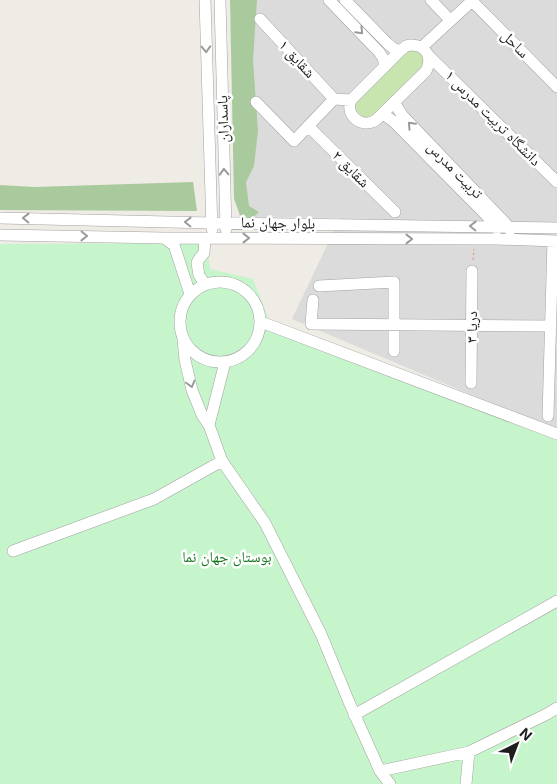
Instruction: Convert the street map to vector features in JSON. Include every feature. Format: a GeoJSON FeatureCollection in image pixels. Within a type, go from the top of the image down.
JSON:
{"type":"FeatureCollection","features":[{"type":"Feature","properties":{"kind":"street","name":"پاسداران"},"geometry":{"type":"LineString","coordinates":[[205,0],[211,223],[204,253],[198,263],[199,275],[205,284]]}},
{"type":"Feature","properties":{"kind":"street","name":"پاسداران"},"geometry":{"type":"LineString","coordinates":[[220,0],[226,238]]}},
{"type":"Feature","properties":{"kind":"street"},"geometry":{"type":"LineString","coordinates":[[329,0],[379,52],[385,66]]}},
{"type":"Feature","properties":{"kind":"street"},"geometry":{"type":"LineString","coordinates":[[345,0],[387,43],[400,51]]}},
{"type":"Feature","properties":{"kind":"street"},"geometry":{"type":"LineString","coordinates":[[431,0],[450,20]]}},
{"type":"Feature","properties":{"kind":"street"},"geometry":{"type":"LineString","coordinates":[[425,51],[450,20],[473,1]]}},
{"type":"Feature","properties":{"kind":"street","name":"ساحل"},"geometry":{"type":"LineString","coordinates":[[473,1],[557,87]]}},
{"type":"Feature","properties":{"kind":"street"},"geometry":{"type":"LineString","coordinates":[[206,19],[220,20]]}},
{"type":"Feature","properties":{"kind":"street","name":"شقایق ۱"},"geometry":{"type":"LineString","coordinates":[[260,19],[334,99]]}},
{"type":"Feature","properties":{"kind":"street"},"geometry":{"type":"LineString","coordinates":[[411,44],[425,51],[430,60],[429,66],[383,114],[368,124],[358,121],[352,114],[349,105],[351,100],[400,51],[411,44]]}},
{"type":"Feature","properties":{"kind":"street","name":"۱ دانشگاه تربیت مدرس"},"geometry":{"type":"LineString","coordinates":[[425,51],[557,182]]}},
{"type":"Feature","properties":{"kind":"street"},"geometry":{"type":"LineString","coordinates":[[256,102],[294,141],[334,99],[351,100]]}},
{"type":"Feature","properties":{"kind":"street","name":"تربیت مدرس"},"geometry":{"type":"LineString","coordinates":[[394,102],[402,115],[509,227]]}},
{"type":"Feature","properties":{"kind":"street","name":"تربیت مدرس"},"geometry":{"type":"LineString","coordinates":[[383,114],[393,121],[497,233]]}},
{"type":"Feature","properties":{"kind":"street","name":"شقایق ۲"},"geometry":{"type":"LineString","coordinates":[[308,126],[395,212]]}},
{"type":"Feature","properties":{"kind":"street","name":"بلوار جهان نما"},"geometry":{"type":"LineString","coordinates":[[0,218],[226,223],[497,233],[510,239],[555,241]]}},
{"type":"Feature","properties":{"kind":"street"},"geometry":{"type":"LineString","coordinates":[[509,227],[510,239]]}},
{"type":"Feature","properties":{"kind":"street","name":"بلوار جهان نما"},"geometry":{"type":"LineString","coordinates":[[0,235],[164,238],[475,239],[497,233],[509,227],[557,228]]}},
{"type":"Feature","properties":{"kind":"street"},"geometry":{"type":"LineString","coordinates":[[164,238],[174,245],[190,294]]}},
{"type":"Feature","properties":{"kind":"street"},"geometry":{"type":"LineString","coordinates":[[548,416],[555,241]]}},
{"type":"Feature","properties":{"kind":"street","name":"دریا ۳"},"geometry":{"type":"LineString","coordinates":[[471,383],[472,271]]}},
{"type":"Feature","properties":{"kind":"street"},"geometry":{"type":"LineString","coordinates":[[183,339],[190,349],[200,357],[212,362],[225,362],[236,359],[246,353],[254,344],[259,334],[259,311],[254,300],[238,285],[216,281],[197,288],[183,304],[180,315],[180,327],[192,390],[202,415],[209,425],[222,461],[265,523],[321,634],[354,715],[380,771],[390,784]]}},
{"type":"Feature","properties":{"kind":"street"},"geometry":{"type":"LineString","coordinates":[[319,286],[394,282],[394,352]]}},
{"type":"Feature","properties":{"kind":"street"},"geometry":{"type":"LineString","coordinates":[[313,300],[312,324],[551,326]]}},
{"type":"Feature","properties":{"kind":"street"},"geometry":{"type":"LineString","coordinates":[[260,322],[557,434]]}},
{"type":"Feature","properties":{"kind":"street"},"geometry":{"type":"LineString","coordinates":[[209,425],[225,362]]}},
{"type":"Feature","properties":{"kind":"street"},"geometry":{"type":"LineString","coordinates":[[14,551],[154,499],[222,461]]}},
{"type":"Feature","properties":{"kind":"street"},"geometry":{"type":"LineString","coordinates":[[354,715],[557,601]]}},
{"type":"Feature","properties":{"kind":"street"},"geometry":{"type":"LineString","coordinates":[[380,771],[469,752],[557,708]]}},
{"type":"Feature","properties":{"kind":"street"},"geometry":{"type":"LineString","coordinates":[[466,784],[469,752]]}},
{"type":"Feature","properties":{"kind":"path"},"geometry":{"type":"LineString","coordinates":[[472,271],[475,239]]}},
{"type":"Feature","properties":{"kind":"shaded area"},"geometry":{"type":"Polygon","coordinates":[[[233,0],[557,0],[557,431],[292,319],[340,218],[239,217],[233,0]]]}},
{"type":"Feature","properties":{"kind":"green space"},"geometry":{"type":"Polygon","coordinates":[[[230,0],[257,0],[253,60],[258,131],[254,166],[246,182],[249,206],[259,212],[251,219],[240,215],[234,199],[230,0]]]}},
{"type":"Feature","properties":{"kind":"green space"},"geometry":{"type":"Polygon","coordinates":[[[414,49],[422,55],[424,62],[422,66],[373,116],[370,118],[361,117],[355,107],[355,102],[407,51],[414,49]]]}},
{"type":"Feature","properties":{"kind":"green space"},"geometry":{"type":"Polygon","coordinates":[[[193,182],[197,211],[0,210],[0,185],[35,187],[193,182]]]}},
{"type":"Feature","properties":{"kind":"green space","name":"بوستان جهان نما"},"geometry":{"type":"Polygon","coordinates":[[[207,243],[210,269],[253,279],[274,332],[421,389],[557,438],[557,784],[0,784],[0,244],[207,243]]]}}]}
